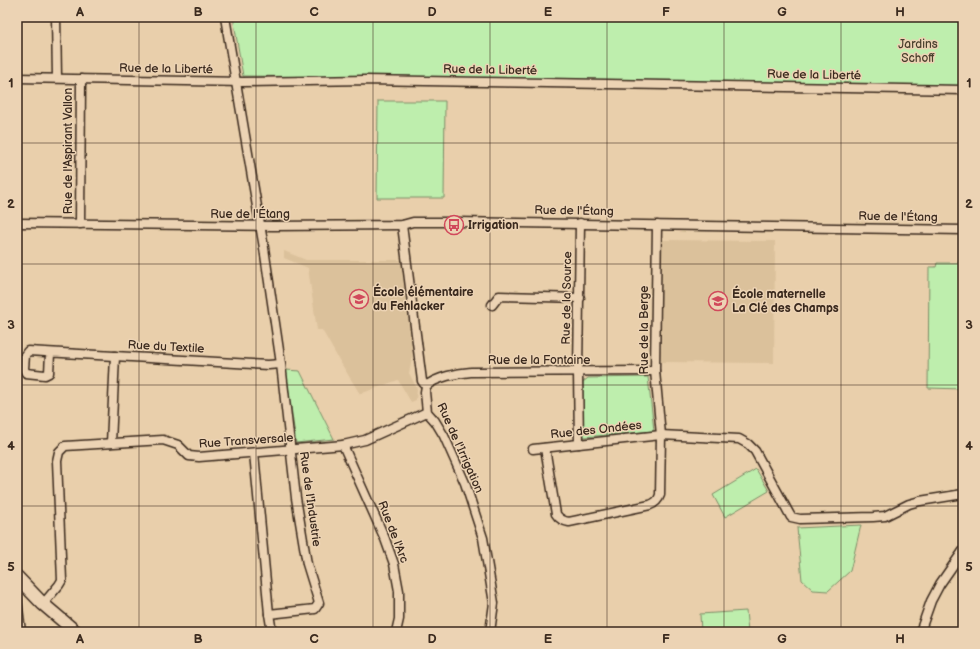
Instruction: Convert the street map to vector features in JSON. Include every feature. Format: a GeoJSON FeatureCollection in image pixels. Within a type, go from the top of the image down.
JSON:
{"type":"FeatureCollection","features":[{"type":"Feature","properties":{"kind":"main road"},"geometry":{"type":"LineString","coordinates":[[18,583],[76,632]]}},
{"type":"Feature","properties":{"kind":"street"},"geometry":{"type":"LineString","coordinates":[[56,17],[57,78]]}},
{"type":"Feature","properties":{"kind":"street","name":"Rue de l'Industrie"},"geometry":{"type":"LineString","coordinates":[[225,17],[237,82],[281,364],[296,498],[307,564],[319,603],[315,609],[269,614]]}},
{"type":"Feature","properties":{"kind":"street","name":"Rue de la Liberté"},"geometry":{"type":"LineString","coordinates":[[17,78],[237,82],[366,80],[963,90]]}},
{"type":"Feature","properties":{"kind":"street","name":"Rue de l'Aspirant Vallon"},"geometry":{"type":"LineString","coordinates":[[80,224],[81,79]]}},
{"type":"Feature","properties":{"kind":"street","name":"Rue de l'Étang"},"geometry":{"type":"LineString","coordinates":[[17,223],[260,226],[402,225],[413,222],[454,222],[963,230]]}},
{"type":"Feature","properties":{"kind":"street","name":"Rue de la Source"},"geometry":{"type":"LineString","coordinates":[[579,444],[578,372],[580,223]]}},
{"type":"Feature","properties":{"kind":"street","name":"Rue de l'Irrigation"},"geometry":{"type":"LineString","coordinates":[[402,225],[422,380],[426,386],[427,412],[435,421],[444,436],[465,483],[483,538],[494,603],[490,632]]}},
{"type":"Feature","properties":{"kind":"street","name":"Rue de la Berge"},"geometry":{"type":"LineString","coordinates":[[545,448],[556,514],[558,518],[564,521],[569,522],[650,505],[655,503],[659,498],[661,435],[655,371],[657,225]]}},
{"type":"Feature","properties":{"kind":"street"},"geometry":{"type":"LineString","coordinates":[[492,306],[499,296],[580,298]]}},
{"type":"Feature","properties":{"kind":"street","name":"Rue du Textile"},"geometry":{"type":"LineString","coordinates":[[50,352],[268,365],[281,364]]}},
{"type":"Feature","properties":{"kind":"street"},"geometry":{"type":"LineString","coordinates":[[111,443],[115,356]]}},
{"type":"Feature","properties":{"kind":"street","name":"Rue de la Fontaine"},"geometry":{"type":"LineString","coordinates":[[426,386],[429,383],[454,374],[471,372],[655,371]]}},
{"type":"Feature","properties":{"kind":"street","name":"Rue Transversale"},"geometry":{"type":"LineString","coordinates":[[43,604],[62,580],[57,461],[59,452],[65,446],[163,440],[178,445],[189,456],[199,457],[291,450],[344,445],[365,440],[427,412]]}},
{"type":"Feature","properties":{"kind":"street","name":"Rue des Ondées"},"geometry":{"type":"LineString","coordinates":[[533,449],[661,435],[739,440],[748,444],[755,451],[790,517],[800,519],[885,516],[909,504],[963,494]]}},
{"type":"Feature","properties":{"kind":"street","name":"Rue de l'Arc"},"geometry":{"type":"LineString","coordinates":[[344,445],[394,564],[398,591],[399,619],[396,632]]}},
{"type":"Feature","properties":{"kind":"street"},"geometry":{"type":"LineString","coordinates":[[254,453],[272,632]]}},
{"type":"Feature","properties":{"kind":"street"},"geometry":{"type":"LineString","coordinates":[[920,632],[931,601],[940,584],[963,551]]}},
{"type":"Feature","properties":{"kind":"street"},"geometry":{"type":"LineString","coordinates":[[17,599],[20,632]]}},
{"type":"Feature","properties":{"kind":"shaded area","name":"École maternelle La Clé des Champs"},"geometry":{"type":"Polygon","coordinates":[[[662,240],[775,241],[774,363],[661,362],[662,240]]]}},
{"type":"Feature","properties":{"kind":"shaded area","name":"École élémentaire du Fehlacker"},"geometry":{"type":"Polygon","coordinates":[[[284,251],[306,260],[401,260],[413,354],[409,373],[417,389],[416,400],[411,402],[398,380],[360,394],[322,330],[317,330],[308,268],[284,258],[284,251]]]}},
{"type":"Feature","properties":{"kind":"green space","name":"Jardins Schoff"},"geometry":{"type":"Polygon","coordinates":[[[233,17],[963,17],[963,86],[243,76],[233,17]]]}},
{"type":"Feature","properties":{"kind":"green space"},"geometry":{"type":"Polygon","coordinates":[[[378,101],[445,101],[444,198],[377,198],[378,101]]]}},
{"type":"Feature","properties":{"kind":"green space"},"geometry":{"type":"Polygon","coordinates":[[[937,263],[963,263],[963,389],[928,388],[929,267],[936,267],[937,263]]]}},
{"type":"Feature","properties":{"kind":"green space"},"geometry":{"type":"Polygon","coordinates":[[[286,370],[300,371],[334,439],[296,443],[286,370]]]}},
{"type":"Feature","properties":{"kind":"green space"},"geometry":{"type":"Polygon","coordinates":[[[648,377],[654,431],[584,437],[583,382],[588,378],[648,377]]]}},
{"type":"Feature","properties":{"kind":"green space"},"geometry":{"type":"Polygon","coordinates":[[[756,469],[769,491],[725,517],[713,495],[756,469]]]}},
{"type":"Feature","properties":{"kind":"green space"},"geometry":{"type":"Polygon","coordinates":[[[861,525],[850,571],[828,591],[813,590],[802,580],[797,528],[861,525]]]}},
{"type":"Feature","properties":{"kind":"green space"},"geometry":{"type":"Polygon","coordinates":[[[746,611],[748,632],[701,632],[700,614],[746,611]]]}},
{"type":"Feature","properties":{"kind":"place","name":"Irrigation"},"geometry":{"type":"Point","coordinates":[454,225]}},
{"type":"Feature","properties":{"kind":"place","name":"École élémentaire du Fehlacker"},"geometry":{"type":"Point","coordinates":[359,299]}},
{"type":"Feature","properties":{"kind":"place","name":"École maternelle La Clé des Champs"},"geometry":{"type":"Point","coordinates":[718,301]}}]}
